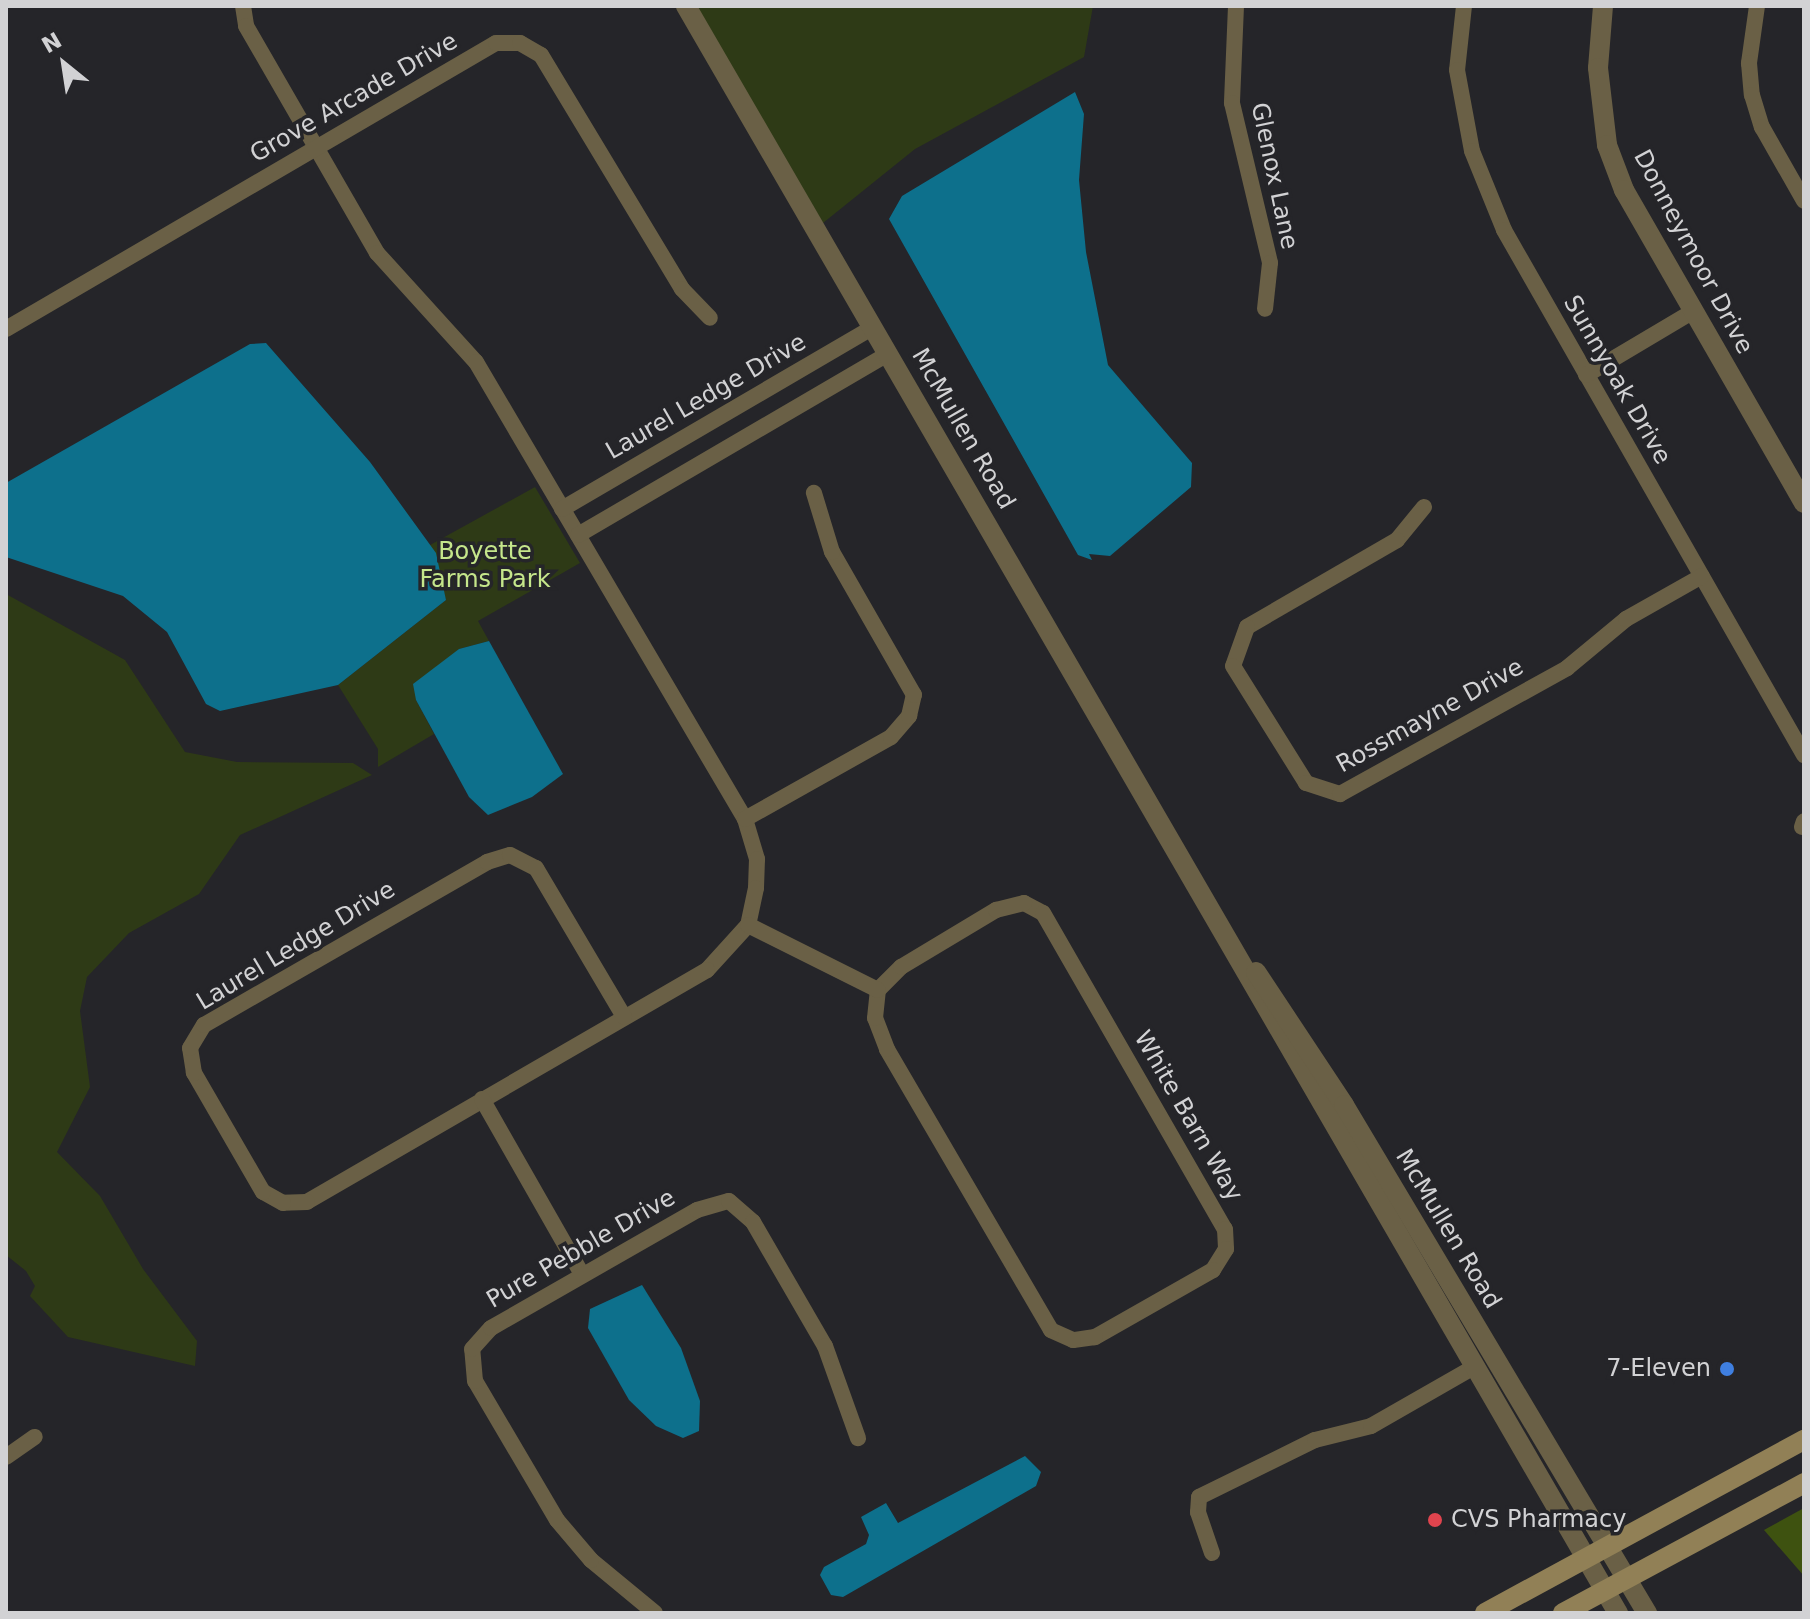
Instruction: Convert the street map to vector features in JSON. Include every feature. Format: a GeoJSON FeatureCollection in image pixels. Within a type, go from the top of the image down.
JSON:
{"type":"FeatureCollection","features":[{"type":"Feature","properties":{"kind":"main road"},"geometry":{"type":"LineString","coordinates":[[1485,1613],[1804,1440]]}},
{"type":"Feature","properties":{"kind":"main road"},"geometry":{"type":"LineString","coordinates":[[1563,1613],[1804,1483]]}},
{"type":"Feature","properties":{"kind":"street"},"geometry":{"type":"LineString","coordinates":[[243,6],[246,26],[377,253],[476,362],[745,819],[757,859],[748,925],[878,990]]}},
{"type":"Feature","properties":{"kind":"street","name":"McMullen Road"},"geometry":{"type":"LineString","coordinates":[[686,6],[1193,880],[1647,1613]]}},
{"type":"Feature","properties":{"kind":"street","name":"Glenox Lane"},"geometry":{"type":"LineString","coordinates":[[1236,6],[1232,103],[1270,263],[1265,309]]}},
{"type":"Feature","properties":{"kind":"street","name":"Sunnyoak Drive"},"geometry":{"type":"LineString","coordinates":[[1464,6],[1457,70],[1472,151],[1504,230],[1804,755]]}},
{"type":"Feature","properties":{"kind":"street","name":"Donneymoor Drive"},"geometry":{"type":"LineString","coordinates":[[1603,6],[1598,68],[1607,145],[1624,190],[1804,503]]}},
{"type":"Feature","properties":{"kind":"street"},"geometry":{"type":"LineString","coordinates":[[1757,6],[1749,63],[1752,95],[1762,127],[1801,191]]}},
{"type":"Feature","properties":{"kind":"street","name":"Grove Arcade Drive"},"geometry":{"type":"LineString","coordinates":[[6,329],[496,43],[520,43],[541,55],[682,289],[710,318]]}},
{"type":"Feature","properties":{"kind":"street"},"geometry":{"type":"LineString","coordinates":[[1586,375],[1692,312]]}},
{"type":"Feature","properties":{"kind":"street","name":"Laurel Ledge Drive"},"geometry":{"type":"LineString","coordinates":[[562,509],[873,327]]}},
{"type":"Feature","properties":{"kind":"street"},"geometry":{"type":"LineString","coordinates":[[578,535],[889,353]]}},
{"type":"Feature","properties":{"kind":"street"},"geometry":{"type":"LineString","coordinates":[[745,819],[891,737],[909,716],[914,695],[832,552],[814,493]]}},
{"type":"Feature","properties":{"kind":"street","name":"Rossmayne Drive"},"geometry":{"type":"LineString","coordinates":[[1424,507],[1397,540],[1247,627],[1233,666],[1306,783],[1340,794],[1567,668],[1626,619],[1702,576]]}},
{"type":"Feature","properties":{"kind":"street","name":"Laurel Ledge Drive"},"geometry":{"type":"LineString","coordinates":[[624,1017],[536,868],[510,855],[487,862],[204,1025],[190,1048],[194,1073],[263,1192],[283,1203],[307,1202],[707,970],[748,925]]}},
{"type":"Feature","properties":{"kind":"street","name":"White Barn Way"},"geometry":{"type":"LineString","coordinates":[[1024,903],[1043,913],[1225,1229],[1226,1249],[1213,1270],[1095,1337],[1073,1340],[1051,1330],[887,1049],[875,1018],[878,990],[901,967],[996,910],[1024,903]]}},
{"type":"Feature","properties":{"kind":"street","name":"McMullen Road"},"geometry":{"type":"LineString","coordinates":[[1287,1032],[1474,1367],[1618,1613]]}},
{"type":"Feature","properties":{"kind":"street"},"geometry":{"type":"LineString","coordinates":[[482,1099],[582,1274]]}},
{"type":"Feature","properties":{"kind":"street","name":"Pure Pebble Drive"},"geometry":{"type":"LineString","coordinates":[[655,1613],[591,1560],[557,1520],[475,1381],[472,1349],[491,1328],[697,1210],[729,1201],[753,1222],[825,1346],[858,1438]]}},
{"type":"Feature","properties":{"kind":"street"},"geometry":{"type":"LineString","coordinates":[[1212,1553],[1198,1512],[1199,1497],[1315,1440],[1381,1421],[1474,1367]]}},
{"type":"Feature","properties":{"kind":"street"},"geometry":{"type":"LineString","coordinates":[[6,1457],[35,1437]]}},
{"type":"Feature","properties":{"kind":"green space"},"geometry":{"type":"Polygon","coordinates":[[[696,6],[1093,6],[1084,57],[915,149],[823,223],[696,6]]]}},
{"type":"Feature","properties":{"kind":"green space","name":"Boyette Farms Park"},"geometry":{"type":"Polygon","coordinates":[[[535,487],[580,563],[478,621],[489,641],[459,649],[416,700],[434,734],[378,767],[378,749],[338,685],[446,600],[430,545],[535,487]]]}},
{"type":"Feature","properties":{"kind":"green space"},"geometry":{"type":"Polygon","coordinates":[[[6,594],[125,660],[185,752],[237,762],[353,763],[372,775],[240,835],[199,894],[129,933],[87,977],[80,1011],[90,1087],[57,1152],[100,1196],[143,1269],[197,1341],[195,1366],[68,1337],[30,1296],[35,1286],[26,1271],[6,1255],[6,594]]]}},
{"type":"Feature","properties":{"kind":"green space"},"geometry":{"type":"Polygon","coordinates":[[[1804,1508],[1804,1576],[1764,1530],[1804,1508]]]}},
{"type":"Feature","properties":{"kind":"water"},"geometry":{"type":"Polygon","coordinates":[[[1075,92],[1084,114],[1079,180],[1086,252],[1108,365],[1192,463],[1191,487],[1110,556],[1089,554],[1092,560],[1078,555],[889,219],[902,196],[1075,92]]]}},
{"type":"Feature","properties":{"kind":"water"},"geometry":{"type":"Polygon","coordinates":[[[266,343],[370,462],[436,553],[446,600],[338,685],[220,711],[206,704],[167,632],[123,596],[6,557],[6,483],[250,344],[266,343]]]}},
{"type":"Feature","properties":{"kind":"water"},"geometry":{"type":"Polygon","coordinates":[[[489,641],[563,774],[532,797],[488,815],[469,797],[416,700],[413,684],[459,649],[489,641]]]}},
{"type":"Feature","properties":{"kind":"water"},"geometry":{"type":"Polygon","coordinates":[[[642,1285],[681,1348],[700,1401],[699,1431],[683,1438],[656,1426],[629,1400],[588,1328],[590,1309],[642,1285]]]}},
{"type":"Feature","properties":{"kind":"water"},"geometry":{"type":"Polygon","coordinates":[[[1025,1456],[1041,1472],[1036,1486],[843,1597],[831,1595],[820,1575],[824,1567],[866,1544],[869,1535],[861,1517],[886,1503],[898,1523],[1025,1456]]]}},
{"type":"Feature","properties":{"kind":"place","name":"7-Eleven"},"geometry":{"type":"Point","coordinates":[1727,1369]}},
{"type":"Feature","properties":{"kind":"place","name":"CVS Pharmacy"},"geometry":{"type":"Point","coordinates":[1435,1520]}}]}
